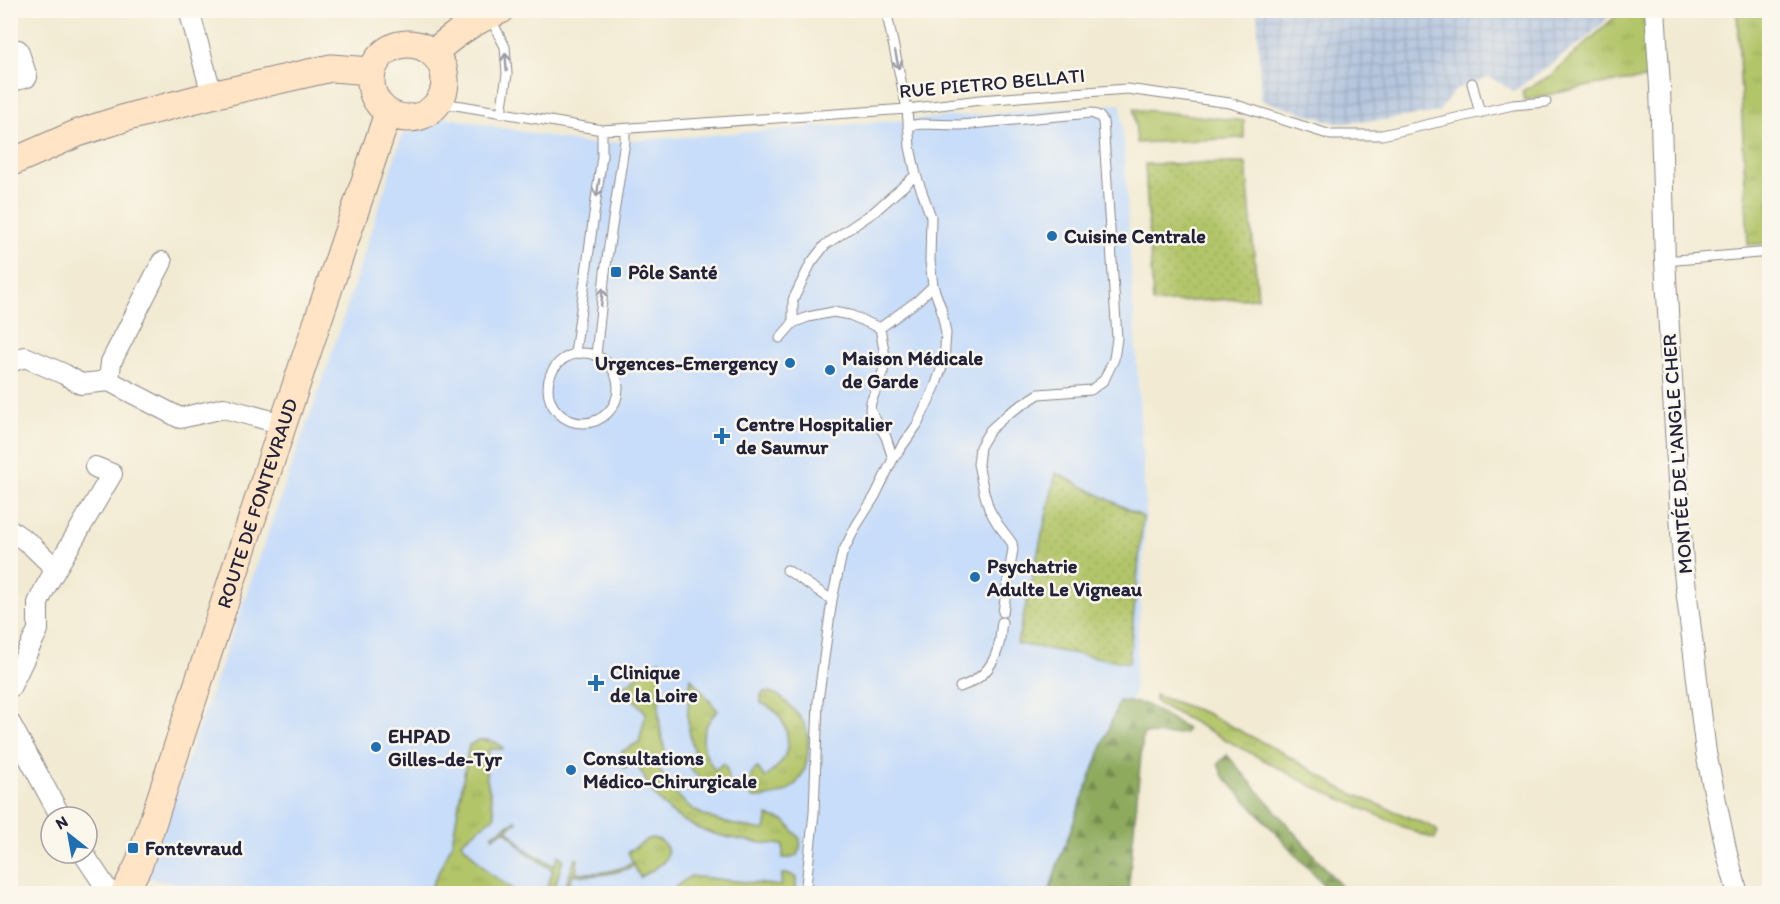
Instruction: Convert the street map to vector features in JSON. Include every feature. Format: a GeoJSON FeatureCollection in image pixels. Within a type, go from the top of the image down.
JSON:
{"type":"FeatureCollection","features":[{"type":"Feature","properties":{"kind":"street"},"geometry":{"type":"LineString","coordinates":[[189,10],[212,95]]}},
{"type":"Feature","properties":{"kind":"street","name":"MONTÉE DE L'ANGLE CHER"},"geometry":{"type":"LineString","coordinates":[[1655,10],[1660,86],[1665,261],[1683,564],[1706,753],[1727,854],[1738,894]]}},
{"type":"Feature","properties":{"kind":"street"},"geometry":{"type":"LineString","coordinates":[[433,53],[455,33],[495,13]]}},
{"type":"Feature","properties":{"kind":"street"},"geometry":{"type":"LineString","coordinates":[[405,44],[420,46],[433,53],[441,64],[445,77],[444,91],[438,104],[420,116],[409,118],[388,113],[379,105],[373,94],[371,82],[372,71],[379,57],[391,48],[405,44]]}},
{"type":"Feature","properties":{"kind":"street"},"geometry":{"type":"LineString","coordinates":[[10,52],[18,50],[27,76],[10,82]]}},
{"type":"Feature","properties":{"kind":"street"},"geometry":{"type":"LineString","coordinates":[[10,163],[88,130],[212,95],[331,68],[372,71]]}},
{"type":"Feature","properties":{"kind":"street","name":"ROUTE DE FONTEVRAUD"},"geometry":{"type":"LineString","coordinates":[[117,893],[139,864],[388,113]]}},
{"type":"Feature","properties":{"kind":"street"},"geometry":{"type":"LineString","coordinates":[[109,381],[111,362],[162,262]]}},
{"type":"Feature","properties":{"kind":"street"},"geometry":{"type":"LineString","coordinates":[[10,362],[25,357],[81,384],[109,381],[180,418],[224,408],[283,424]]}},
{"type":"Feature","properties":{"kind":"street"},"geometry":{"type":"LineString","coordinates":[[10,688],[39,630],[38,603],[45,588],[112,474],[95,467]]}},
{"type":"Feature","properties":{"kind":"street"},"geometry":{"type":"LineString","coordinates":[[10,530],[30,544],[56,569]]}},
{"type":"Feature","properties":{"kind":"street"},"geometry":{"type":"LineString","coordinates":[[10,723],[54,805]]}},
{"type":"Feature","properties":{"kind":"street"},"geometry":{"type":"LineString","coordinates":[[93,865],[117,893]]}},
{"type":"Feature","properties":{"kind":"lane"},"geometry":{"type":"LineString","coordinates":[[805,894],[814,813],[818,701],[832,600],[842,554],[893,459],[917,425],[935,387],[944,361],[946,333],[941,308],[933,286],[930,261],[931,217],[916,176],[907,109],[886,10]]}},
{"type":"Feature","properties":{"kind":"lane"},"geometry":{"type":"LineString","coordinates":[[495,13],[505,47],[507,74],[501,113]]}},
{"type":"Feature","properties":{"kind":"lane"},"geometry":{"type":"LineString","coordinates":[[1472,83],[1480,113]]}},
{"type":"Feature","properties":{"kind":"lane","name":"RUE PIETRO BELLATI"},"geometry":{"type":"LineString","coordinates":[[438,104],[602,130],[625,130],[1138,89],[1230,103],[1330,135],[1382,135],[1513,105],[1546,102]]}},
{"type":"Feature","properties":{"kind":"lane"},"geometry":{"type":"LineString","coordinates":[[908,126],[961,125],[1091,114],[1099,116],[1103,121],[1117,338],[1114,359],[1104,380],[1091,390],[1039,394],[990,430],[981,447],[978,464],[987,501],[997,523],[1012,543],[1013,549],[998,650],[989,669],[974,682],[960,687]]}},
{"type":"Feature","properties":{"kind":"lane"},"geometry":{"type":"LineString","coordinates":[[575,353],[603,156],[602,130]]}},
{"type":"Feature","properties":{"kind":"lane"},"geometry":{"type":"LineString","coordinates":[[596,355],[625,130]]}},
{"type":"Feature","properties":{"kind":"lane"},"geometry":{"type":"LineString","coordinates":[[793,323],[793,300],[811,263],[825,245],[874,212],[916,176]]}},
{"type":"Feature","properties":{"kind":"lane"},"geometry":{"type":"LineString","coordinates":[[1665,261],[1770,252]]}},
{"type":"Feature","properties":{"kind":"lane"},"geometry":{"type":"LineString","coordinates":[[880,328],[917,301],[933,286]]}},
{"type":"Feature","properties":{"kind":"lane"},"geometry":{"type":"LineString","coordinates":[[780,338],[793,323],[808,317],[833,312],[850,315],[880,328]]}},
{"type":"Feature","properties":{"kind":"lane"},"geometry":{"type":"LineString","coordinates":[[880,328],[885,356],[884,372],[871,402],[870,410],[886,437],[893,459]]}},
{"type":"Feature","properties":{"kind":"lane"},"geometry":{"type":"LineString","coordinates":[[575,353],[596,355],[614,370],[618,382],[618,394],[614,406],[607,415],[586,424],[574,422],[556,411],[548,391],[549,379],[554,368],[564,358],[575,353]]}},
{"type":"Feature","properties":{"kind":"lane"},"geometry":{"type":"LineString","coordinates":[[787,570],[832,600]]}},
{"type":"Feature","properties":{"kind":"shaded area"},"geometry":{"type":"Polygon","coordinates":[[[1257,11],[1613,11],[1583,41],[1514,91],[1489,77],[1456,89],[1438,112],[1383,120],[1337,123],[1261,100],[1257,11]]]}},
{"type":"Feature","properties":{"kind":"shaded area","name":"Centre Hospitalier de Saumur"},"geometry":{"type":"Polygon","coordinates":[[[1121,104],[1146,513],[1134,694],[1047,893],[228,894],[145,878],[330,359],[402,135],[444,117],[589,144],[1121,104]]]}},
{"type":"Feature","properties":{"kind":"green space"},"geometry":{"type":"Polygon","coordinates":[[[1620,11],[1650,11],[1654,78],[1598,84],[1524,100],[1522,91],[1550,76],[1620,11]]]}},
{"type":"Feature","properties":{"kind":"green space"},"geometry":{"type":"Polygon","coordinates":[[[1737,11],[1770,11],[1769,243],[1748,245],[1737,11]]]}},
{"type":"Feature","properties":{"kind":"green space"},"geometry":{"type":"Polygon","coordinates":[[[1134,109],[1244,121],[1244,138],[1137,143],[1134,109]]]}},
{"type":"Feature","properties":{"kind":"green space"},"geometry":{"type":"Polygon","coordinates":[[[1246,163],[1258,298],[1153,303],[1145,164],[1246,163]]]}},
{"type":"Feature","properties":{"kind":"green space"},"geometry":{"type":"Polygon","coordinates":[[[1056,473],[1143,517],[1129,663],[1017,644],[1056,473]]]}},
{"type":"Feature","properties":{"kind":"green space"},"geometry":{"type":"Polygon","coordinates":[[[659,660],[662,664],[659,720],[666,754],[655,761],[665,779],[687,805],[713,819],[765,830],[768,816],[785,821],[800,839],[798,855],[783,858],[783,845],[746,841],[710,833],[694,826],[664,806],[650,788],[636,762],[624,768],[620,761],[621,752],[639,742],[646,713],[623,687],[659,660]]]}},
{"type":"Feature","properties":{"kind":"green space"},"geometry":{"type":"Polygon","coordinates":[[[691,678],[718,711],[707,725],[703,739],[706,754],[715,770],[723,763],[727,769],[728,785],[723,791],[701,780],[685,761],[696,756],[690,736],[688,717],[691,678]]]}},
{"type":"Feature","properties":{"kind":"green space"},"geometry":{"type":"Polygon","coordinates":[[[764,692],[780,697],[802,720],[808,736],[807,761],[804,771],[793,787],[776,795],[753,798],[749,781],[753,771],[758,768],[765,778],[782,761],[787,744],[785,727],[781,719],[776,712],[761,703],[761,695],[764,692]]]}},
{"type":"Feature","properties":{"kind":"green space"},"geometry":{"type":"Polygon","coordinates":[[[1155,695],[1206,713],[1281,752],[1344,790],[1435,828],[1438,833],[1435,839],[1312,786],[1159,704],[1155,701],[1155,695]]]}},
{"type":"Feature","properties":{"kind":"green space"},"geometry":{"type":"Polygon","coordinates":[[[1119,701],[1145,704],[1187,728],[1185,733],[1143,734],[1128,893],[1049,893],[1057,866],[1119,701]]]}},
{"type":"Feature","properties":{"kind":"green space"},"geometry":{"type":"Polygon","coordinates":[[[479,740],[496,742],[503,749],[489,749],[486,775],[495,816],[461,842],[488,872],[518,893],[423,893],[429,891],[452,844],[469,745],[479,740]]]}},
{"type":"Feature","properties":{"kind":"green space"},"geometry":{"type":"Polygon","coordinates":[[[1227,755],[1347,893],[1331,893],[1223,776],[1218,764],[1227,755]]]}},
{"type":"Feature","properties":{"kind":"green space"},"geometry":{"type":"Polygon","coordinates":[[[516,820],[517,822],[507,829],[525,849],[554,866],[559,855],[563,859],[553,893],[545,893],[553,870],[524,851],[506,830],[493,837],[492,835],[516,820]]]}},
{"type":"Feature","properties":{"kind":"green space"},"geometry":{"type":"Polygon","coordinates":[[[652,838],[664,843],[667,856],[665,861],[650,872],[640,877],[634,866],[604,874],[573,874],[569,886],[566,885],[575,859],[578,859],[576,872],[598,873],[613,870],[633,863],[628,852],[652,838]]]}},
{"type":"Feature","properties":{"kind":"green space"},"geometry":{"type":"Polygon","coordinates":[[[782,874],[790,874],[796,878],[796,893],[668,893],[690,876],[781,886],[782,874]]]}},
{"type":"Feature","properties":{"kind":"place","name":"Cuisine Centrale"},"geometry":{"type":"Point","coordinates":[1052,236]}},
{"type":"Feature","properties":{"kind":"place","name":"Pôle Santé"},"geometry":{"type":"Point","coordinates":[616,272]}},
{"type":"Feature","properties":{"kind":"place","name":"Urgences-Emergency"},"geometry":{"type":"Point","coordinates":[790,363]}},
{"type":"Feature","properties":{"kind":"place","name":"Maison Médicale de Garde"},"geometry":{"type":"Point","coordinates":[830,370]}},
{"type":"Feature","properties":{"kind":"place","name":"Centre Hospitalier de Saumur"},"geometry":{"type":"Point","coordinates":[722,436]}},
{"type":"Feature","properties":{"kind":"place","name":"Psychatrie Adulte Le Vigneau"},"geometry":{"type":"Point","coordinates":[975,577]}},
{"type":"Feature","properties":{"kind":"place","name":"Clinique de la Loire"},"geometry":{"type":"Point","coordinates":[596,683]}},
{"type":"Feature","properties":{"kind":"place","name":"EHPAD Gilles-de-Tyr"},"geometry":{"type":"Point","coordinates":[376,747]}},
{"type":"Feature","properties":{"kind":"place","name":"Consultations Médico-Chirurgicale"},"geometry":{"type":"Point","coordinates":[571,770]}},
{"type":"Feature","properties":{"kind":"place","name":"Fontevraud"},"geometry":{"type":"Point","coordinates":[133,848]}}]}
